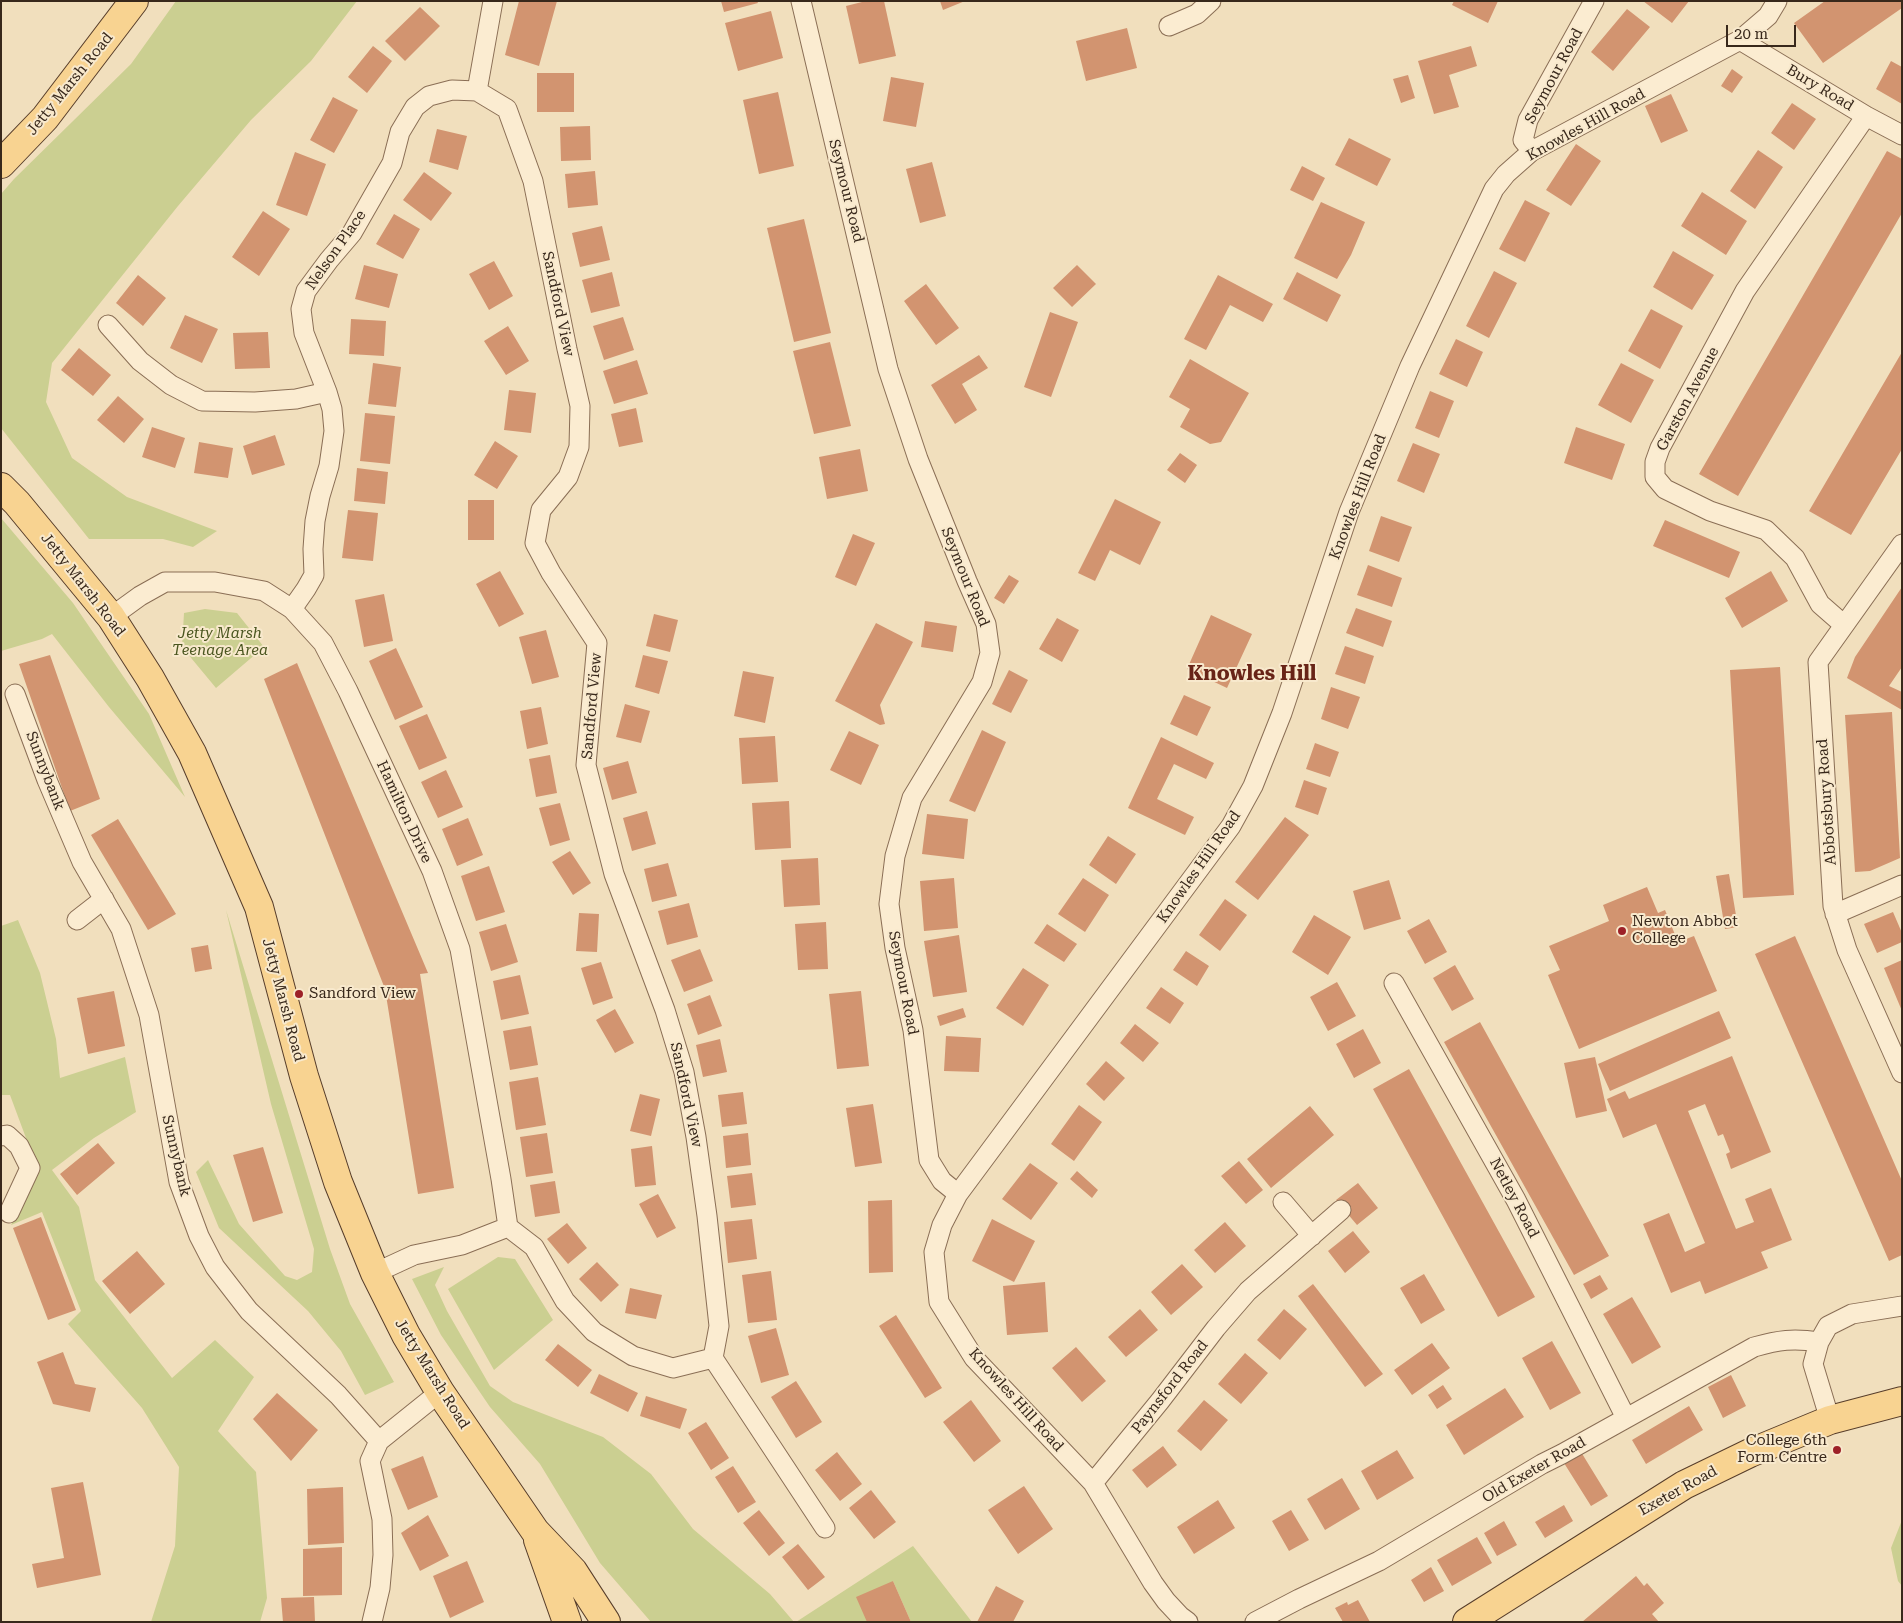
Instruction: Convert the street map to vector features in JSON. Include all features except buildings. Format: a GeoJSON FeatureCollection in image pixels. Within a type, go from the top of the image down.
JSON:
{"type":"FeatureCollection","features":[{"type":"Feature","properties":{"kind":"main road","name":"Jetty Marsh Road"},"geometry":{"type":"LineString","coordinates":[[1,164],[45,118],[134,1]]}},
{"type":"Feature","properties":{"kind":"main road","name":"Jetty Marsh Road"},"geometry":{"type":"LineString","coordinates":[[1,486],[112,617],[150,678],[192,753],[259,907],[304,1076],[338,1182],[375,1273],[406,1335],[440,1392],[535,1531],[573,1571],[606,1622]]}},
{"type":"Feature","properties":{"kind":"main road","name":"Exeter Road"},"geometry":{"type":"LineString","coordinates":[[1467,1622],[1684,1485],[1830,1420],[1902,1401]]}},
{"type":"Feature","properties":{"kind":"main road","name":"Jetty Marsh Road"},"geometry":{"type":"LineString","coordinates":[[535,1531],[567,1622]]}},
{"type":"Feature","properties":{"kind":"main road","name":"Exeter Road"},"geometry":{"type":"LineString","coordinates":[[1491,1622],[1522,1586]]}},
{"type":"Feature","properties":{"kind":"street"},"geometry":{"type":"LineString","coordinates":[[477,91],[493,1]]}},
{"type":"Feature","properties":{"kind":"street","name":"Seymour Road"},"geometry":{"type":"LineString","coordinates":[[801,1],[888,369],[918,459],[986,624],[990,653],[982,682],[912,798],[895,856],[889,904],[895,948],[913,1030],[929,1160],[942,1181],[958,1194]]}},
{"type":"Feature","properties":{"kind":"street"},"geometry":{"type":"LineString","coordinates":[[1169,26],[1197,14],[1211,1]]}},
{"type":"Feature","properties":{"kind":"street","name":"Seymour Road"},"geometry":{"type":"LineString","coordinates":[[1532,152],[1523,140],[1528,120],[1594,1]]}},
{"type":"Feature","properties":{"kind":"street","name":"Knowles Hill Road"},"geometry":{"type":"LineString","coordinates":[[1188,1622],[1166,1601],[1153,1583],[1093,1483],[974,1358],[939,1302],[934,1252],[942,1225],[958,1194],[1231,826],[1253,786],[1282,713],[1349,512],[1410,366],[1494,189],[1506,174],[1532,152],[1740,40],[1768,16],[1776,1]]}},
{"type":"Feature","properties":{"kind":"street","name":"Bury Road"},"geometry":{"type":"LineString","coordinates":[[1740,40],[1866,116],[1902,135]]}},
{"type":"Feature","properties":{"kind":"street","name":"Nelson Place"},"geometry":{"type":"LineString","coordinates":[[292,609],[314,576],[315,521],[329,466],[334,431],[332,408],[304,333],[302,309],[306,292],[352,233],[392,163],[400,132],[415,107],[429,96],[452,90],[477,91]]}},
{"type":"Feature","properties":{"kind":"street","name":"Sandford View"},"geometry":{"type":"LineString","coordinates":[[477,91],[507,109],[533,181],[580,406],[579,448],[568,477],[541,510],[535,543],[551,573],[597,643],[586,765],[614,874],[665,1010],[684,1072],[696,1137],[719,1326],[713,1358]]}},
{"type":"Feature","properties":{"kind":"street","name":"Garston Avenue"},"geometry":{"type":"LineString","coordinates":[[1844,625],[1820,604],[1795,558],[1766,530],[1710,511],[1665,489],[1655,477],[1655,462],[1660,448],[1745,291],[1866,116]]}},
{"type":"Feature","properties":{"kind":"street"},"geometry":{"type":"LineString","coordinates":[[108,325],[140,361],[171,385],[202,401],[255,402],[288,400],[327,392]]}},
{"type":"Feature","properties":{"kind":"street","name":"Abbotsbury Road"},"geometry":{"type":"LineString","coordinates":[[1902,544],[1818,662],[1833,906],[1847,950],[1902,1073]]}},
{"type":"Feature","properties":{"kind":"street","name":"Hamilton Drive"},"geometry":{"type":"LineString","coordinates":[[112,617],[140,596],[165,582],[215,582],[264,591],[292,609],[323,643],[348,691],[432,871],[460,949],[500,1170],[508,1227]]}},
{"type":"Feature","properties":{"kind":"street","name":"Sunnybank"},"geometry":{"type":"LineString","coordinates":[[15,694],[47,780],[82,862],[120,928],[149,1016],[179,1182],[198,1236],[215,1267],[249,1311],[338,1395],[379,1442]]}},
{"type":"Feature","properties":{"kind":"street"},"geometry":{"type":"LineString","coordinates":[[1835,914],[1902,885]]}},
{"type":"Feature","properties":{"kind":"street"},"geometry":{"type":"LineString","coordinates":[[77,920],[104,899]]}},
{"type":"Feature","properties":{"kind":"street","name":"Netley Road"},"geometry":{"type":"LineString","coordinates":[[1394,983],[1516,1200],[1626,1418]]}},
{"type":"Feature","properties":{"kind":"street"},"geometry":{"type":"LineString","coordinates":[[1,1136],[7,1135],[20,1146],[30,1168],[9,1213]]}},
{"type":"Feature","properties":{"kind":"street"},"geometry":{"type":"LineString","coordinates":[[1283,1202],[1312,1236]]}},
{"type":"Feature","properties":{"kind":"street","name":"Paynsford Road"},"geometry":{"type":"LineString","coordinates":[[1093,1483],[1160,1401],[1216,1328],[1248,1291],[1341,1210]]}},
{"type":"Feature","properties":{"kind":"street"},"geometry":{"type":"LineString","coordinates":[[375,1273],[414,1255],[462,1245],[508,1227],[534,1247],[565,1301],[594,1332],[633,1356],[673,1368],[713,1358],[825,1528]]}},
{"type":"Feature","properties":{"kind":"street"},"geometry":{"type":"LineString","coordinates":[[1830,1420],[1813,1364],[1819,1342],[1828,1326],[1852,1314],[1902,1306]]}},
{"type":"Feature","properties":{"kind":"street","name":"Old Exeter Road"},"geometry":{"type":"LineString","coordinates":[[1255,1622],[1299,1598],[1379,1561],[1542,1464],[1754,1347],[1778,1340],[1819,1342]]}},
{"type":"Feature","properties":{"kind":"street"},"geometry":{"type":"LineString","coordinates":[[372,1622],[380,1588],[383,1555],[382,1519],[370,1461],[379,1442],[440,1392]]}},
{"type":"Feature","properties":{"kind":"green space"},"geometry":{"type":"Polygon","coordinates":[[[176,1],[357,1],[311,61],[251,120],[178,206],[52,363],[46,402],[72,458],[127,497],[217,531],[193,547],[163,539],[89,539],[1,428],[1,194],[131,64],[176,1]]]}},
{"type":"Feature","properties":{"kind":"green space"},"geometry":{"type":"Polygon","coordinates":[[[1,518],[73,603],[149,714],[185,797],[109,707],[52,634],[42,639],[1,651],[1,518]]]}},
{"type":"Feature","properties":{"kind":"green space","name":"Jetty Marsh Teenage Area"},"geometry":{"type":"Polygon","coordinates":[[[205,609],[237,613],[264,647],[216,688],[182,647],[184,613],[205,609]]]}},
{"type":"Feature","properties":{"kind":"green space"},"geometry":{"type":"Polygon","coordinates":[[[226,910],[330,1249],[350,1304],[394,1382],[365,1395],[341,1351],[308,1311],[219,1228],[196,1172],[208,1160],[239,1224],[285,1276],[297,1280],[312,1272],[314,1249],[271,1104],[226,910]]]}},
{"type":"Feature","properties":{"kind":"green space"},"geometry":{"type":"Polygon","coordinates":[[[18,920],[40,973],[56,1039],[60,1078],[125,1057],[136,1112],[94,1138],[52,1170],[79,1207],[95,1280],[172,1378],[215,1340],[254,1377],[218,1431],[256,1472],[267,1598],[260,1622],[151,1622],[175,1546],[179,1467],[142,1408],[68,1324],[81,1311],[42,1212],[11,1225],[39,1173],[10,1095],[1,1095],[1,926],[18,920]]]}},
{"type":"Feature","properties":{"kind":"green space"},"geometry":{"type":"Polygon","coordinates":[[[498,1257],[515,1259],[553,1320],[494,1370],[448,1289],[498,1257]]]}},
{"type":"Feature","properties":{"kind":"green space"},"geometry":{"type":"Polygon","coordinates":[[[444,1267],[435,1285],[447,1311],[490,1386],[513,1402],[603,1437],[651,1474],[693,1529],[770,1594],[794,1622],[651,1622],[600,1563],[540,1464],[490,1407],[441,1335],[412,1279],[444,1267]]]}},
{"type":"Feature","properties":{"kind":"green space"},"geometry":{"type":"Polygon","coordinates":[[[1902,1520],[1902,1586],[1898,1581],[1891,1548],[1902,1520]]]}},
{"type":"Feature","properties":{"kind":"green space"},"geometry":{"type":"Polygon","coordinates":[[[913,1546],[972,1622],[911,1622],[893,1581],[867,1622],[796,1622],[913,1546]]]}},
{"type":"Feature","properties":{"kind":"place","name":"Newton Abbot College"},"geometry":{"type":"Point","coordinates":[1622,931]}},
{"type":"Feature","properties":{"kind":"place","name":"Sandford View"},"geometry":{"type":"Point","coordinates":[299,994]}},
{"type":"Feature","properties":{"kind":"place","name":"College 6th Form Centre"},"geometry":{"type":"Point","coordinates":[1837,1450]}},
{"type":"Feature","properties":{"kind":"district","name":"Knowles Hill"},"geometry":{"type":"Point","coordinates":[1252,674]}}]}
